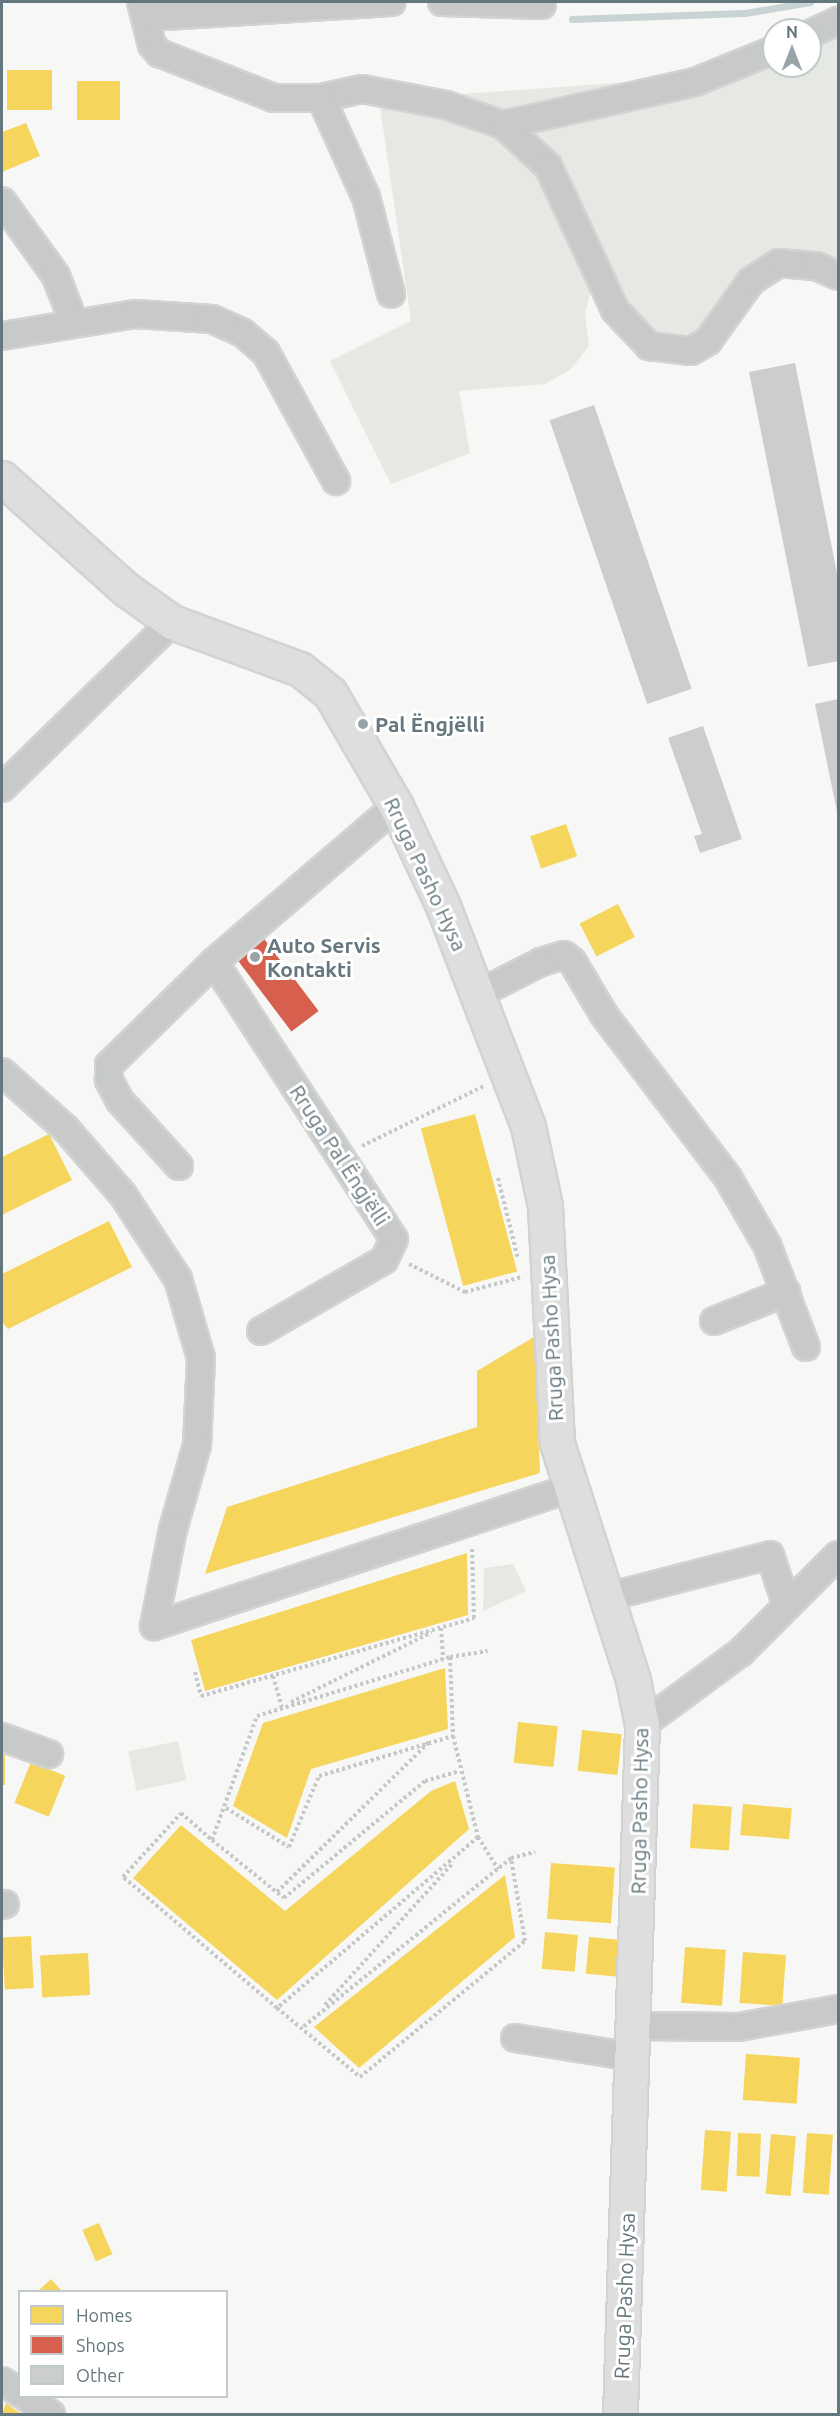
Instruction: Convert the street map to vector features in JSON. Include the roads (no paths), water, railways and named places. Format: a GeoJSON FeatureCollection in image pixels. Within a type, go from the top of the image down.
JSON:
{"type":"FeatureCollection","features":[{"type":"Feature","properties":{"kind":"main road","name":"Rruga Pasho Hysa"},"geometry":{"type":"LineString","coordinates":[[2,478],[127,590],[172,622],[317,680],[396,806],[480,993],[510,1073],[541,1178],[553,1406],[569,1489],[607,1598],[642,1725],[620,2415]]}},
{"type":"Feature","properties":{"kind":"street"},"geometry":{"type":"LineString","coordinates":[[392,2],[144,9],[152,45],[159,53],[274,98],[321,98],[362,89],[390,93],[503,124],[695,82],[762,55]]}},
{"type":"Feature","properties":{"kind":"street"},"geometry":{"type":"LineString","coordinates":[[442,2],[542,5]]}},
{"type":"Feature","properties":{"kind":"street"},"geometry":{"type":"LineString","coordinates":[[822,28],[838,21]]}},
{"type":"Feature","properties":{"kind":"street"},"geometry":{"type":"LineString","coordinates":[[321,98],[366,197],[391,294]]}},
{"type":"Feature","properties":{"kind":"street"},"geometry":{"type":"LineString","coordinates":[[503,124],[548,166],[615,310],[650,346],[671,353],[700,346],[751,281],[779,263],[816,266],[838,276]]}},
{"type":"Feature","properties":{"kind":"street"},"geometry":{"type":"LineString","coordinates":[[2,201],[56,276],[74,323]]}},
{"type":"Feature","properties":{"kind":"street"},"geometry":{"type":"LineString","coordinates":[[2,336],[74,323],[174,314],[212,319],[243,333],[285,380],[336,481]]}},
{"type":"Feature","properties":{"kind":"street"},"geometry":{"type":"LineString","coordinates":[[2,788],[172,622]]}},
{"type":"Feature","properties":{"kind":"street"},"geometry":{"type":"LineString","coordinates":[[179,1166],[120,1101],[109,1080],[109,1065],[214,962],[396,806]]}},
{"type":"Feature","properties":{"kind":"street"},"geometry":{"type":"LineString","coordinates":[[480,993],[541,962],[564,955],[573,961],[604,1015],[728,1178],[786,1292],[806,1347]]}},
{"type":"Feature","properties":{"kind":"street","name":"Rruga Pal Ëngjëlli"},"geometry":{"type":"LineString","coordinates":[[214,962],[340,1157],[388,1226],[392,1250],[339,1290],[261,1331]]}},
{"type":"Feature","properties":{"kind":"street"},"geometry":{"type":"LineString","coordinates":[[2,1072],[66,1129],[123,1195],[178,1279],[201,1358],[198,1445],[173,1529],[154,1626],[569,1489]]}},
{"type":"Feature","properties":{"kind":"street"},"geometry":{"type":"LineString","coordinates":[[714,1321],[786,1292]]}},
{"type":"Feature","properties":{"kind":"street"},"geometry":{"type":"LineString","coordinates":[[607,1598],[770,1555],[787,1606]]}},
{"type":"Feature","properties":{"kind":"street"},"geometry":{"type":"LineString","coordinates":[[642,1725],[716,1674],[838,1555]]}},
{"type":"Feature","properties":{"kind":"street"},"geometry":{"type":"LineString","coordinates":[[2,1737],[49,1754]]}},
{"type":"Feature","properties":{"kind":"street"},"geometry":{"type":"LineString","coordinates":[[515,2038],[633,2041],[739,2027],[838,2009]]}},
{"type":"Feature","properties":{"kind":"street"},"geometry":{"type":"LineString","coordinates":[[2,2381],[18,2392]]}},
{"type":"Feature","properties":{"kind":"street"},"geometry":{"type":"LineString","coordinates":[[26,2398],[51,2415]]}},
{"type":"Feature","properties":{"kind":"waterway"},"geometry":{"type":"LineString","coordinates":[[572,19],[745,13],[810,2]]}},
{"type":"Feature","properties":{"kind":"place","name":"Pal Ëngjëlli"},"geometry":{"type":"Point","coordinates":[363,724]}},
{"type":"Feature","properties":{"kind":"place","name":"Auto Servis Kontakti"},"geometry":{"type":"Point","coordinates":[255,957]}}]}
